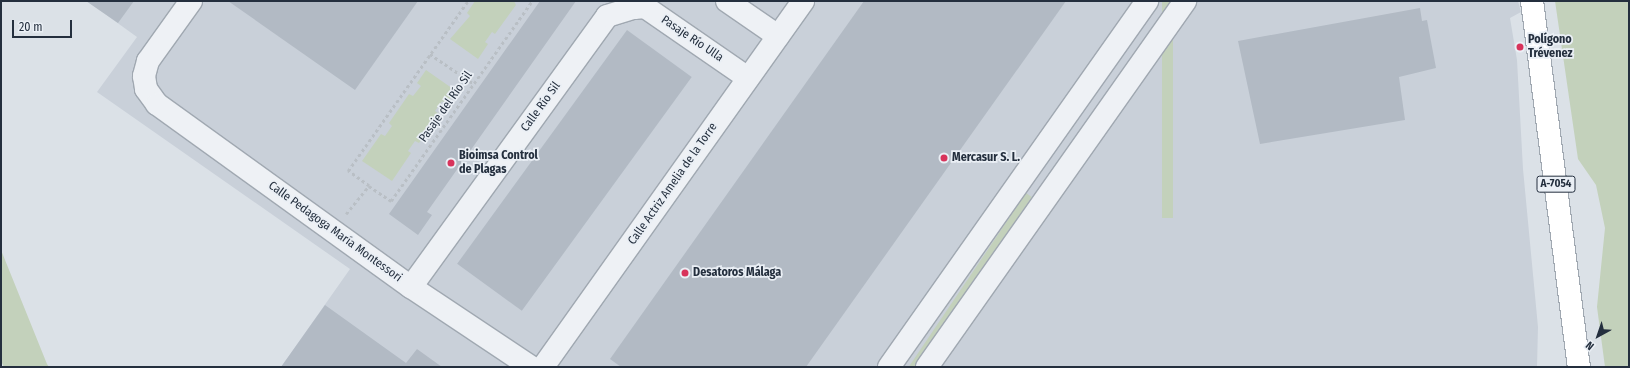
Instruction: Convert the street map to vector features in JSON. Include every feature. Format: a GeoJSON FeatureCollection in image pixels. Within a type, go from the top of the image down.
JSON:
{"type":"FeatureCollection","features":[{"type":"Feature","properties":{"kind":"main road","name":"A-7054"},"geometry":{"type":"LineString","coordinates":[[1532,1],[1579,367]]}},
{"type":"Feature","properties":{"kind":"street","name":"Calle Pedagoga María Montessori"},"geometry":{"type":"LineString","coordinates":[[191,1],[148,62],[144,76],[146,89],[168,114],[411,287],[531,367]]}},
{"type":"Feature","properties":{"kind":"street"},"geometry":{"type":"LineString","coordinates":[[727,1],[778,36]]}},
{"type":"Feature","properties":{"kind":"street","name":"Calle Actriz Amelia de la Torre"},"geometry":{"type":"LineString","coordinates":[[543,367],[803,1]]}},
{"type":"Feature","properties":{"kind":"street"},"geometry":{"type":"LineString","coordinates":[[889,367],[1147,1]]}},
{"type":"Feature","properties":{"kind":"street"},"geometry":{"type":"LineString","coordinates":[[926,367],[1185,1]]}},
{"type":"Feature","properties":{"kind":"street","name":"Pasaje Río Ulla"},"geometry":{"type":"LineString","coordinates":[[636,4],[645,7],[748,78]]}},
{"type":"Feature","properties":{"kind":"street","name":"Calle Río Sil"},"geometry":{"type":"LineString","coordinates":[[411,287],[607,16],[636,4]]}},
{"type":"Feature","properties":{"kind":"path","name":"Pasaje del Río Sil"},"geometry":{"type":"LineString","coordinates":[[468,1],[348,171],[391,201],[532,1]]}},
{"type":"Feature","properties":{"kind":"path"},"geometry":{"type":"LineString","coordinates":[[430,54],[474,84]]}},
{"type":"Feature","properties":{"kind":"path"},"geometry":{"type":"LineString","coordinates":[[333,230],[369,186]]}},
{"type":"Feature","properties":{"kind":"shaded area"},"geometry":{"type":"Polygon","coordinates":[[[87,1],[1518,1],[1521,12],[1510,18],[1517,60],[1523,169],[1538,327],[1537,367],[281,367],[350,269],[97,92],[137,37],[87,1]]]}},
{"type":"Feature","properties":{"kind":"green space"},"geometry":{"type":"Polygon","coordinates":[[[475,1],[514,1],[516,5],[495,34],[492,32],[485,42],[488,44],[478,59],[450,39],[470,16],[467,13],[475,1]]]}},
{"type":"Feature","properties":{"kind":"green space"},"geometry":{"type":"Polygon","coordinates":[[[1162,1],[1173,1],[1173,218],[1162,218],[1162,1]]]}},
{"type":"Feature","properties":{"kind":"green space"},"geometry":{"type":"Polygon","coordinates":[[[1555,1],[1629,1],[1629,367],[1605,367],[1597,307],[1605,228],[1596,185],[1578,159],[1555,1]]]}},
{"type":"Feature","properties":{"kind":"green space"},"geometry":{"type":"Polygon","coordinates":[[[426,70],[456,91],[446,104],[442,101],[435,111],[439,114],[419,143],[415,141],[408,151],[411,153],[392,181],[362,161],[381,134],[385,136],[392,126],[389,123],[409,94],[413,96],[421,86],[417,83],[426,70]]]}},
{"type":"Feature","properties":{"kind":"green space"},"geometry":{"type":"Polygon","coordinates":[[[1026,193],[1032,197],[917,367],[909,367],[1026,193]]]}},
{"type":"Feature","properties":{"kind":"green space"},"geometry":{"type":"Polygon","coordinates":[[[1,250],[49,367],[4,367],[1,361],[1,250]]]}},
{"type":"Feature","properties":{"kind":"building"},"geometry":{"type":"Polygon","coordinates":[[[86,1],[134,1],[118,23],[86,1]]]}},
{"type":"Feature","properties":{"kind":"building"},"geometry":{"type":"Polygon","coordinates":[[[228,1],[418,1],[355,90],[228,1]]]}},
{"type":"Feature","properties":{"kind":"building"},"geometry":{"type":"Polygon","coordinates":[[[540,1],[576,1],[427,212],[432,215],[418,235],[389,214],[540,1]]]}},
{"type":"Feature","properties":{"kind":"building"},"geometry":{"type":"Polygon","coordinates":[[[864,1],[1066,1],[806,367],[621,367],[610,359],[864,1]]]}},
{"type":"Feature","properties":{"kind":"building"},"geometry":{"type":"Polygon","coordinates":[[[1420,8],[1422,21],[1427,20],[1436,68],[1399,77],[1405,120],[1260,144],[1238,41],[1420,8]]]}},
{"type":"Feature","properties":{"kind":"building"},"geometry":{"type":"Polygon","coordinates":[[[627,30],[692,77],[522,311],[457,264],[627,30]]]}},
{"type":"Feature","properties":{"kind":"building"},"geometry":{"type":"Polygon","coordinates":[[[325,305],[406,363],[417,349],[442,367],[281,367],[325,305]]]}},
{"type":"Feature","properties":{"kind":"place","name":"Polígono Trévenez"},"geometry":{"type":"Point","coordinates":[1520,47]}},
{"type":"Feature","properties":{"kind":"place","name":"Mercasur S. L."},"geometry":{"type":"Point","coordinates":[944,158]}},
{"type":"Feature","properties":{"kind":"place","name":"Bioimsa Control de Plagas"},"geometry":{"type":"Point","coordinates":[451,163]}},
{"type":"Feature","properties":{"kind":"place","name":"Desatoros Málaga"},"geometry":{"type":"Point","coordinates":[685,273]}}]}
